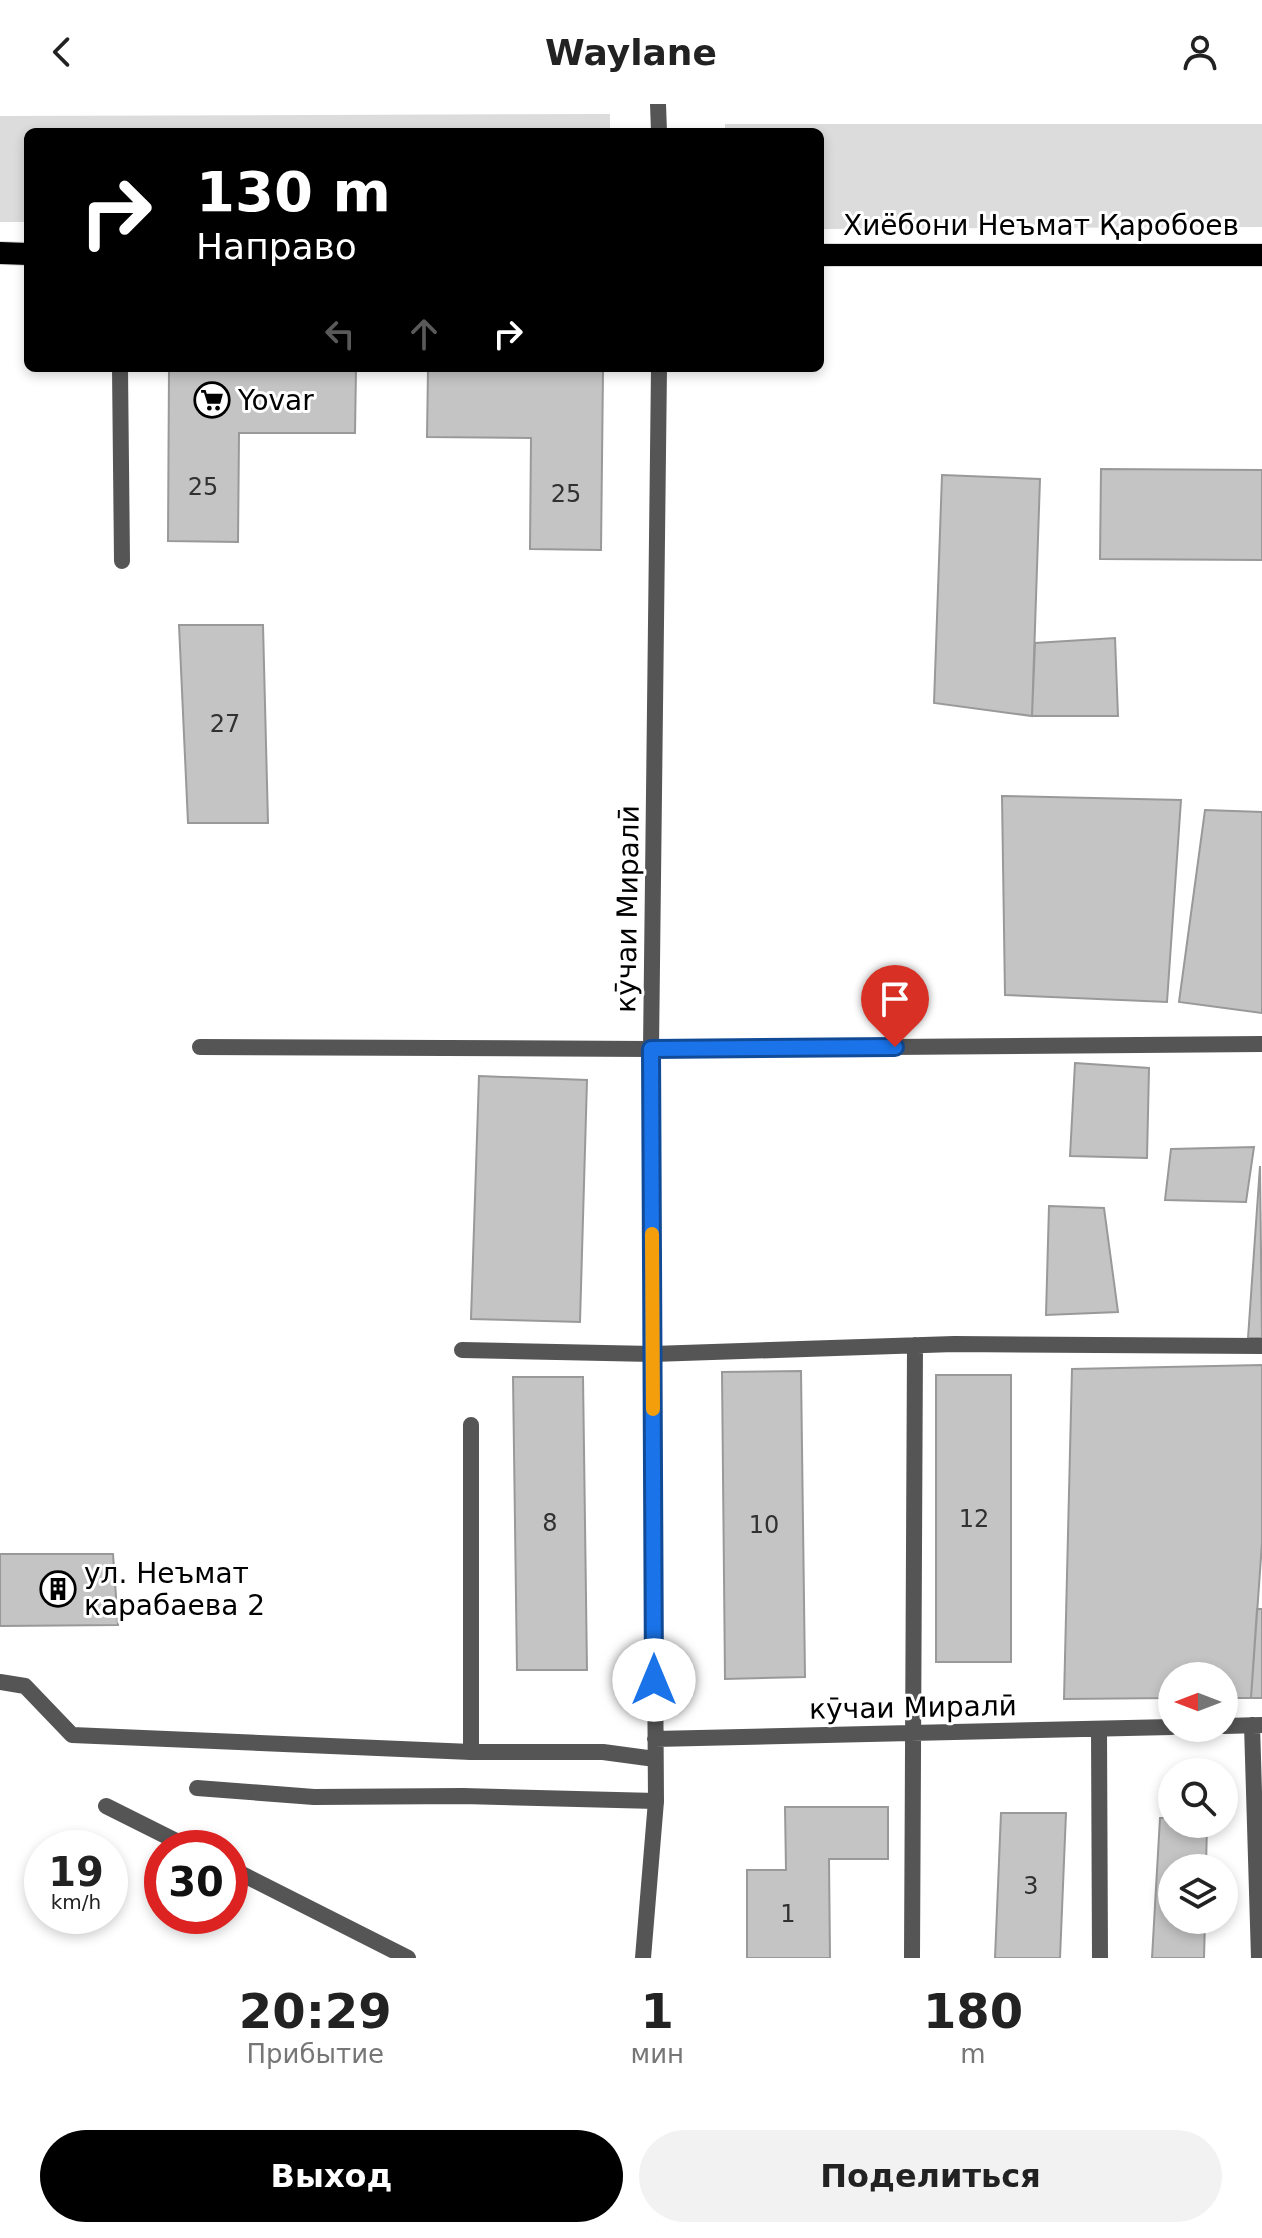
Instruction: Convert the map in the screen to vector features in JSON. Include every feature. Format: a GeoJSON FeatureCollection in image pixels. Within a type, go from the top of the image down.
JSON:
{"type":"FeatureCollection","features":[{"type":"Feature","properties":{"kind":"highway"},"geometry":{"type":"LineString","coordinates":[[0,253],[24,254]]}},
{"type":"Feature","properties":{"kind":"highway","name":"Хиёбони Неъмат Қаробоев"},"geometry":{"type":"LineString","coordinates":[[824,255],[1262,255]]}},
{"type":"Feature","properties":{"kind":"street"},"geometry":{"type":"LineString","coordinates":[[658,104],[659,128]]}},
{"type":"Feature","properties":{"kind":"street"},"geometry":{"type":"LineString","coordinates":[[120,372],[122,561]]}},
{"type":"Feature","properties":{"kind":"street","name":"кӯчаи Миралӣ"},"geometry":{"type":"LineString","coordinates":[[643,1958],[656,1801],[651,1049],[659,372]]}},
{"type":"Feature","properties":{"kind":"street"},"geometry":{"type":"LineString","coordinates":[[200,1047],[651,1049],[1262,1044]]}},
{"type":"Feature","properties":{"kind":"street"},"geometry":{"type":"LineString","coordinates":[[912,1958],[915,1345]]}},
{"type":"Feature","properties":{"kind":"street"},"geometry":{"type":"LineString","coordinates":[[462,1350],[653,1354],[915,1345],[1262,1346]]}},
{"type":"Feature","properties":{"kind":"street"},"geometry":{"type":"LineString","coordinates":[[471,1425],[471,1752]]}},
{"type":"Feature","properties":{"kind":"street"},"geometry":{"type":"LineString","coordinates":[[0,1682],[25,1686],[72,1735],[471,1752],[603,1752],[655,1759]]}},
{"type":"Feature","properties":{"kind":"street"},"geometry":{"type":"LineString","coordinates":[[1257,1725],[1259,1958]]}},
{"type":"Feature","properties":{"kind":"street","name":"кӯчаи Миралӣ"},"geometry":{"type":"LineString","coordinates":[[655,1739],[1158,1727]]}},
{"type":"Feature","properties":{"kind":"street"},"geometry":{"type":"LineString","coordinates":[[1099,1729],[1100,1958]]}},
{"type":"Feature","properties":{"kind":"street"},"geometry":{"type":"LineString","coordinates":[[197,1788],[314,1797],[463,1796],[656,1801]]}},
{"type":"Feature","properties":{"kind":"street"},"geometry":{"type":"LineString","coordinates":[[106,1806],[154,1830]]}},
{"type":"Feature","properties":{"kind":"street"},"geometry":{"type":"LineString","coordinates":[[248,1877],[408,1958]]}},
{"type":"Feature","properties":{"kind":"shaded area"},"geometry":{"type":"Polygon","coordinates":[[[610,114],[610,128],[24,128],[24,222],[0,222],[0,116],[610,114]]]}},
{"type":"Feature","properties":{"kind":"shaded area"},"geometry":{"type":"Polygon","coordinates":[[[725,124],[1262,124],[1262,227],[824,229],[824,128],[725,128],[725,124]]]}},
{"type":"Feature","properties":{"kind":"building"},"geometry":{"type":"Polygon","coordinates":[[[169,372],[356,372],[355,433],[239,433],[238,542],[168,541],[169,372]]]}},
{"type":"Feature","properties":{"kind":"building"},"geometry":{"type":"Polygon","coordinates":[[[428,372],[603,372],[601,550],[530,549],[531,438],[427,437],[428,372]]]}},
{"type":"Feature","properties":{"kind":"building"},"geometry":{"type":"Polygon","coordinates":[[[1101,469],[1262,470],[1262,560],[1100,559],[1101,469]]]}},
{"type":"Feature","properties":{"kind":"building"},"geometry":{"type":"Polygon","coordinates":[[[942,475],[1040,479],[1032,716],[934,703],[942,475]]]}},
{"type":"Feature","properties":{"kind":"building"},"geometry":{"type":"Polygon","coordinates":[[[179,625],[263,625],[268,823],[188,823],[179,625]]]}},
{"type":"Feature","properties":{"kind":"building"},"geometry":{"type":"Polygon","coordinates":[[[1115,638],[1118,716],[1032,716],[1035,643],[1115,638]]]}},
{"type":"Feature","properties":{"kind":"building"},"geometry":{"type":"Polygon","coordinates":[[[1002,796],[1181,800],[1167,1002],[1005,995],[1002,796]]]}},
{"type":"Feature","properties":{"kind":"building"},"geometry":{"type":"Polygon","coordinates":[[[1205,810],[1262,812],[1262,1013],[1179,1002],[1205,810]]]}},
{"type":"Feature","properties":{"kind":"building"},"geometry":{"type":"Polygon","coordinates":[[[1075,1063],[1149,1068],[1147,1158],[1070,1156],[1075,1063]]]}},
{"type":"Feature","properties":{"kind":"building"},"geometry":{"type":"Polygon","coordinates":[[[479,1076],[587,1080],[580,1322],[471,1319],[479,1076]]]}},
{"type":"Feature","properties":{"kind":"building"},"geometry":{"type":"Polygon","coordinates":[[[1254,1147],[1246,1202],[1165,1200],[1171,1149],[1254,1147]]]}},
{"type":"Feature","properties":{"kind":"building"},"geometry":{"type":"Polygon","coordinates":[[[1260,1166],[1262,1338],[1248,1338],[1260,1166]]]}},
{"type":"Feature","properties":{"kind":"building"},"geometry":{"type":"Polygon","coordinates":[[[1049,1206],[1104,1208],[1118,1312],[1046,1315],[1049,1206]]]}},
{"type":"Feature","properties":{"kind":"building"},"geometry":{"type":"Polygon","coordinates":[[[1262,1365],[1262,1543],[1251,1698],[1238,1698],[1238,1662],[1158,1662],[1158,1698],[1064,1699],[1072,1369],[1262,1365]]]}},
{"type":"Feature","properties":{"kind":"building"},"geometry":{"type":"Polygon","coordinates":[[[801,1371],[805,1677],[725,1679],[722,1372],[801,1371]]]}},
{"type":"Feature","properties":{"kind":"building"},"geometry":{"type":"Polygon","coordinates":[[[936,1375],[1011,1375],[1011,1662],[936,1662],[936,1375]]]}},
{"type":"Feature","properties":{"kind":"building"},"geometry":{"type":"Polygon","coordinates":[[[513,1377],[583,1377],[587,1670],[517,1670],[513,1377]]]}},
{"type":"Feature","properties":{"kind":"building","name":"ул. Неъмат карабаева 2"},"geometry":{"type":"Polygon","coordinates":[[[0,1554],[113,1554],[118,1625],[0,1626],[0,1554]]]}},
{"type":"Feature","properties":{"kind":"building"},"geometry":{"type":"Polygon","coordinates":[[[1257,1609],[1262,1609],[1262,1698],[1251,1698],[1257,1609]]]}},
{"type":"Feature","properties":{"kind":"building"},"geometry":{"type":"Polygon","coordinates":[[[785,1807],[888,1807],[888,1859],[829,1859],[830,1958],[747,1958],[747,1870],[786,1870],[785,1807]]]}},
{"type":"Feature","properties":{"kind":"building"},"geometry":{"type":"Polygon","coordinates":[[[1001,1813],[1066,1813],[1060,1958],[995,1958],[1001,1813]]]}},
{"type":"Feature","properties":{"kind":"building"},"geometry":{"type":"Polygon","coordinates":[[[1159,1838],[1207,1838],[1206,1854],[1158,1854],[1158,1934],[1205,1934],[1204,1958],[1152,1958],[1159,1838]]]}},
{"type":"Feature","properties":{"kind":"slow traffic"},"geometry":{"type":"LineString","coordinates":[[652,1234],[653,1409]]}},
{"type":"Feature","properties":{"kind":"place","name":"Yovar"},"geometry":{"type":"Point","coordinates":[212,400]}},
{"type":"Feature","properties":{"kind":"place","name":"ул. Неъмат карабаева 2"},"geometry":{"type":"Point","coordinates":[58,1589]}},
{"type":"Feature","properties":{"kind":"route"},"geometry":{"type":"LineString","coordinates":[[654,1680],[651,1049],[895,1047]]}}]}
